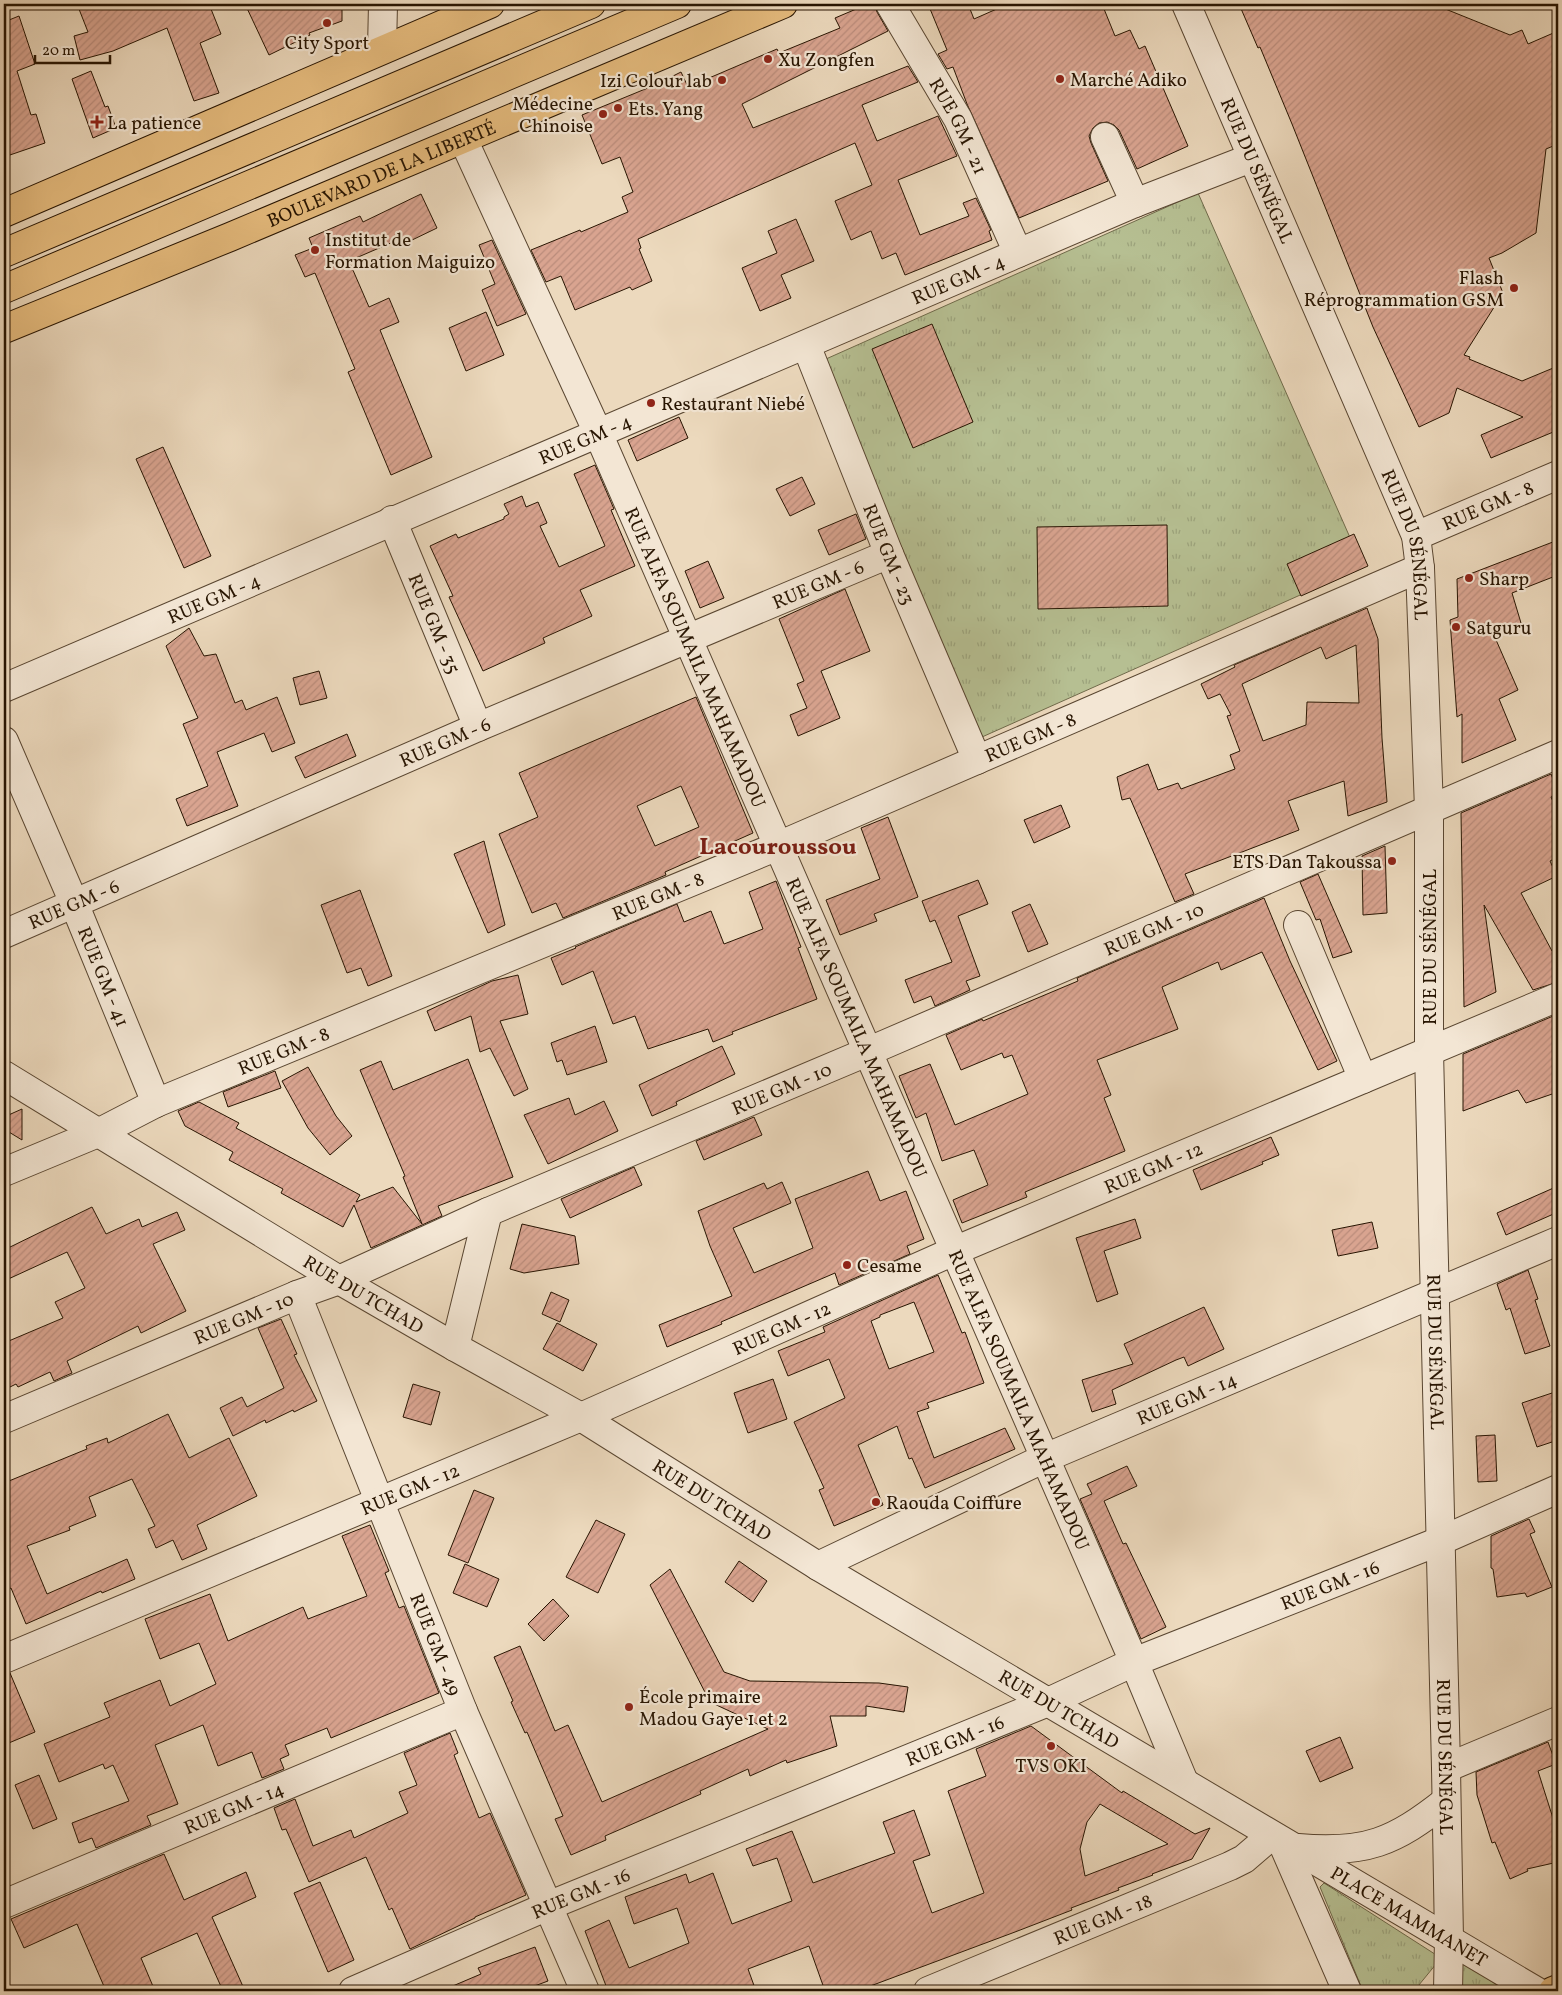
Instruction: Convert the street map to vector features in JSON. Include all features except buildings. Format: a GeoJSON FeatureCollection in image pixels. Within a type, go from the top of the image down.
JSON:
{"type":"FeatureCollection","features":[{"type":"Feature","properties":{"kind":"main road"},"geometry":{"type":"LineString","coordinates":[[4,213],[490,4]]}},
{"type":"Feature","properties":{"kind":"main road"},"geometry":{"type":"LineString","coordinates":[[4,253],[591,4]]}},
{"type":"Feature","properties":{"kind":"main road"},"geometry":{"type":"LineString","coordinates":[[4,289],[677,4]]}},
{"type":"Feature","properties":{"kind":"main road","name":"BOULEVARD DE LA LIBERTÉ"},"geometry":{"type":"LineString","coordinates":[[4,329],[230,237],[783,4]]}},
{"type":"Feature","properties":{"kind":"main road"},"geometry":{"type":"LineString","coordinates":[[1553,1991],[1558,1989]]}},
{"type":"Feature","properties":{"kind":"street"},"geometry":{"type":"LineString","coordinates":[[382,49],[383,4]]}},
{"type":"Feature","properties":{"kind":"street","name":"RUE GM - 21"},"geometry":{"type":"LineString","coordinates":[[890,4],[958,119],[1018,253]]}},
{"type":"Feature","properties":{"kind":"street","name":"RUE DU SÉNÉGAL"},"geometry":{"type":"LineString","coordinates":[[1186,4],[1416,536],[1420,568],[1428,809],[1429,1051],[1446,1768],[1448,1991]]}},
{"type":"Feature","properties":{"kind":"street"},"geometry":{"type":"LineString","coordinates":[[1105,136],[1135,203]]}},
{"type":"Feature","properties":{"kind":"street","name":"RUE ALFA SOUMAILA MAHAMADOU"},"geometry":{"type":"LineString","coordinates":[[462,139],[598,433],[1134,1662],[1184,1782]]}},
{"type":"Feature","properties":{"kind":"street","name":"RUE GM - 4"},"geometry":{"type":"LineString","coordinates":[[4,688],[1135,203],[1251,158]]}},
{"type":"Feature","properties":{"kind":"street","name":"RUE GM - 23"},"geometry":{"type":"LineString","coordinates":[[806,345],[889,554],[977,760]]}},
{"type":"Feature","properties":{"kind":"street","name":"RUE GM - 8"},"geometry":{"type":"LineString","coordinates":[[1416,536],[1558,475]]}},
{"type":"Feature","properties":{"kind":"street","name":"RUE GM - 35"},"geometry":{"type":"LineString","coordinates":[[392,520],[478,727]]}},
{"type":"Feature","properties":{"kind":"street","name":"RUE GM - 6"},"geometry":{"type":"LineString","coordinates":[[4,934],[478,727],[889,554]]}},
{"type":"Feature","properties":{"kind":"street","name":"RUE GM - 8"},"geometry":{"type":"LineString","coordinates":[[4,1172],[98,1133],[156,1103],[778,846],[1420,568]]}},
{"type":"Feature","properties":{"kind":"street","name":"RUE GM - 41"},"geometry":{"type":"LineString","coordinates":[[4,741],[74,903],[156,1103]]}},
{"type":"Feature","properties":{"kind":"street","name":"RUE GM - 10"},"geometry":{"type":"LineString","coordinates":[[4,1419],[297,1295],[339,1280],[488,1212],[867,1052],[1558,754]]}},
{"type":"Feature","properties":{"kind":"street"},"geometry":{"type":"LineString","coordinates":[[1298,925],[1363,1079]]}},
{"type":"Feature","properties":{"kind":"street","name":"RUE GM - 12"},"geometry":{"type":"LineString","coordinates":[[4,1659],[378,1500],[581,1417],[954,1250],[1558,996]]}},
{"type":"Feature","properties":{"kind":"street","name":"RUE DU TCHAD"},"geometry":{"type":"LineString","coordinates":[[4,1075],[339,1280],[581,1417],[818,1566],[1283,1842]]}},
{"type":"Feature","properties":{"kind":"street"},"geometry":{"type":"LineString","coordinates":[[455,1347],[488,1212]]}},
{"type":"Feature","properties":{"kind":"street","name":"RUE GM - 14"},"geometry":{"type":"LineString","coordinates":[[818,1566],[1045,1458],[1558,1240]]}},
{"type":"Feature","properties":{"kind":"street","name":"RUE GM - 49"},"geometry":{"type":"LineString","coordinates":[[297,1295],[463,1711],[585,1991]]}},
{"type":"Feature","properties":{"kind":"street","name":"RUE GM - 16"},"geometry":{"type":"LineString","coordinates":[[353,1991],[548,1906],[1048,1702],[1134,1662],[1440,1541],[1558,1490]]}},
{"type":"Feature","properties":{"kind":"street","name":"RUE GM - 14"},"geometry":{"type":"LineString","coordinates":[[4,1904],[463,1711]]}},
{"type":"Feature","properties":{"kind":"street"},"geometry":{"type":"LineString","coordinates":[[1446,1768],[1558,1721]]}},
{"type":"Feature","properties":{"kind":"street"},"geometry":{"type":"LineString","coordinates":[[1283,1842],[1322,1850],[1356,1849],[1388,1840],[1417,1824],[1446,1801]]}},
{"type":"Feature","properties":{"kind":"street"},"geometry":{"type":"LineString","coordinates":[[1283,1842],[1346,1991]]}},
{"type":"Feature","properties":{"kind":"street","name":"PLACE MAMMANET"},"geometry":{"type":"LineString","coordinates":[[1283,1842],[1536,1991]]}},
{"type":"Feature","properties":{"kind":"street","name":"RUE GM - 18"},"geometry":{"type":"LineString","coordinates":[[928,1991],[1230,1866],[1283,1842]]}},
{"type":"Feature","properties":{"kind":"green space"},"geometry":{"type":"Polygon","coordinates":[[[1198,193],[1363,567],[982,737],[817,363],[1198,193]]]}},
{"type":"Feature","properties":{"kind":"green space"},"geometry":{"type":"Polygon","coordinates":[[[1324,1883],[1441,1958],[1414,1991],[1363,1991],[1320,1887],[1324,1883]]]}},
{"type":"Feature","properties":{"kind":"green space"},"geometry":{"type":"Polygon","coordinates":[[[1459,1960],[1500,1987],[1488,1991],[1460,1991],[1459,1960]]]}},
{"type":"Feature","properties":{"kind":"place","name":"City Sport"},"geometry":{"type":"Point","coordinates":[327,23]}},
{"type":"Feature","properties":{"kind":"place","name":"Xu Zongfen"},"geometry":{"type":"Point","coordinates":[768,59]}},
{"type":"Feature","properties":{"kind":"place","name":"Marché Adiko"},"geometry":{"type":"Point","coordinates":[1060,79]}},
{"type":"Feature","properties":{"kind":"place","name":"Izi Colour lab"},"geometry":{"type":"Point","coordinates":[722,80]}},
{"type":"Feature","properties":{"kind":"place","name":"Ets. Yang"},"geometry":{"type":"Point","coordinates":[618,108]}},
{"type":"Feature","properties":{"kind":"place","name":"Médecine Chinoise"},"geometry":{"type":"Point","coordinates":[603,114]}},
{"type":"Feature","properties":{"kind":"place","name":"La patience"},"geometry":{"type":"Point","coordinates":[97,122]}},
{"type":"Feature","properties":{"kind":"place","name":"Institut de Formation Maiguizo"},"geometry":{"type":"Point","coordinates":[315,250]}},
{"type":"Feature","properties":{"kind":"place","name":"Flash Réprogrammation GSM"},"geometry":{"type":"Point","coordinates":[1514,288]}},
{"type":"Feature","properties":{"kind":"place","name":"Restaurant Niebé"},"geometry":{"type":"Point","coordinates":[651,403]}},
{"type":"Feature","properties":{"kind":"place","name":"Sharp"},"geometry":{"type":"Point","coordinates":[1469,578]}},
{"type":"Feature","properties":{"kind":"place","name":"Satguru"},"geometry":{"type":"Point","coordinates":[1456,627]}},
{"type":"Feature","properties":{"kind":"place","name":"ETS Dan Takoussa"},"geometry":{"type":"Point","coordinates":[1392,861]}},
{"type":"Feature","properties":{"kind":"place","name":"Cesame"},"geometry":{"type":"Point","coordinates":[847,1265]}},
{"type":"Feature","properties":{"kind":"place","name":"Raouda Coiffure"},"geometry":{"type":"Point","coordinates":[876,1502]}},
{"type":"Feature","properties":{"kind":"place","name":"École primaire Madou Gaye 1 et 2"},"geometry":{"type":"Point","coordinates":[629,1707]}},
{"type":"Feature","properties":{"kind":"place","name":"TVS OKI"},"geometry":{"type":"Point","coordinates":[1051,1746]}},
{"type":"Feature","properties":{"kind":"district","name":"Lacouroussou"},"geometry":{"type":"Point","coordinates":[778,846]}}]}
